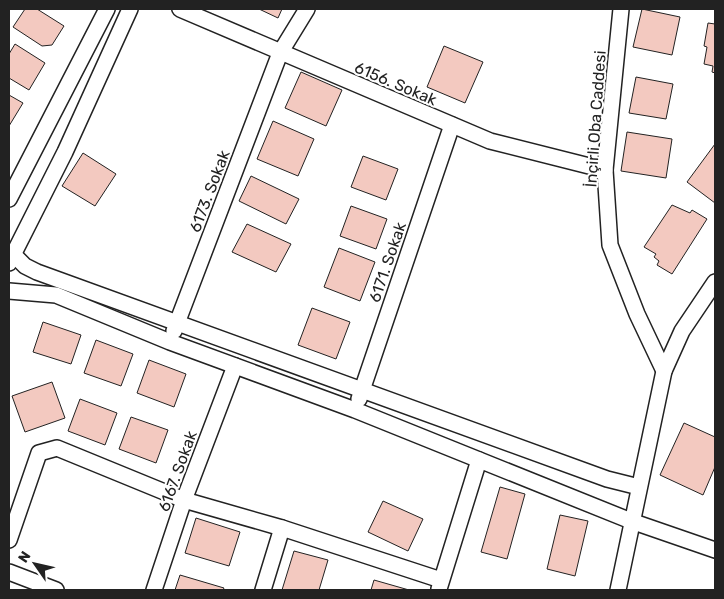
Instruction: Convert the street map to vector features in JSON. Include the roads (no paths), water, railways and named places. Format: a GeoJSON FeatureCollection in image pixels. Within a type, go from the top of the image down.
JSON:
{"type":"FeatureCollection","features":[{"type":"Feature","properties":{"kind":"street"},"geometry":{"type":"LineString","coordinates":[[9,199],[107,9]]}},
{"type":"Feature","properties":{"kind":"street"},"geometry":{"type":"LineString","coordinates":[[130,9],[65,152],[11,260],[37,272],[178,322],[362,391],[608,479],[639,487]]}},
{"type":"Feature","properties":{"kind":"street","name":"6156. Sokak"},"geometry":{"type":"LineString","coordinates":[[180,9],[490,141],[605,170]]}},
{"type":"Feature","properties":{"kind":"street","name":"6173. Sokak"},"geometry":{"type":"LineString","coordinates":[[170,342],[280,53],[307,9]]}},
{"type":"Feature","properties":{"kind":"street","name":"İnçirli Oba Caddesi"},"geometry":{"type":"LineString","coordinates":[[621,9],[605,170],[610,245],[636,314],[664,371]]}},
{"type":"Feature","properties":{"kind":"street","name":"6171. Sokak"},"geometry":{"type":"LineString","coordinates":[[355,410],[452,125]]}},
{"type":"Feature","properties":{"kind":"street"},"geometry":{"type":"LineString","coordinates":[[613,590],[639,487],[664,371],[682,331],[715,282]]}},
{"type":"Feature","properties":{"kind":"street"},"geometry":{"type":"LineString","coordinates":[[9,291],[56,295],[170,342],[355,410],[631,521],[715,550]]}},
{"type":"Feature","properties":{"kind":"street","name":"6167. Sokak"},"geometry":{"type":"LineString","coordinates":[[154,590],[184,500],[236,366]]}},
{"type":"Feature","properties":{"kind":"street"},"geometry":{"type":"LineString","coordinates":[[9,540],[39,453],[57,448],[184,500],[282,528],[440,585],[479,460]]}},
{"type":"Feature","properties":{"kind":"street"},"geometry":{"type":"LineString","coordinates":[[618,590],[631,521]]}},
{"type":"Feature","properties":{"kind":"street"},"geometry":{"type":"LineString","coordinates":[[263,590],[282,528]]}},
{"type":"Feature","properties":{"kind":"street"},"geometry":{"type":"LineString","coordinates":[[9,572],[56,590]]}}]}
